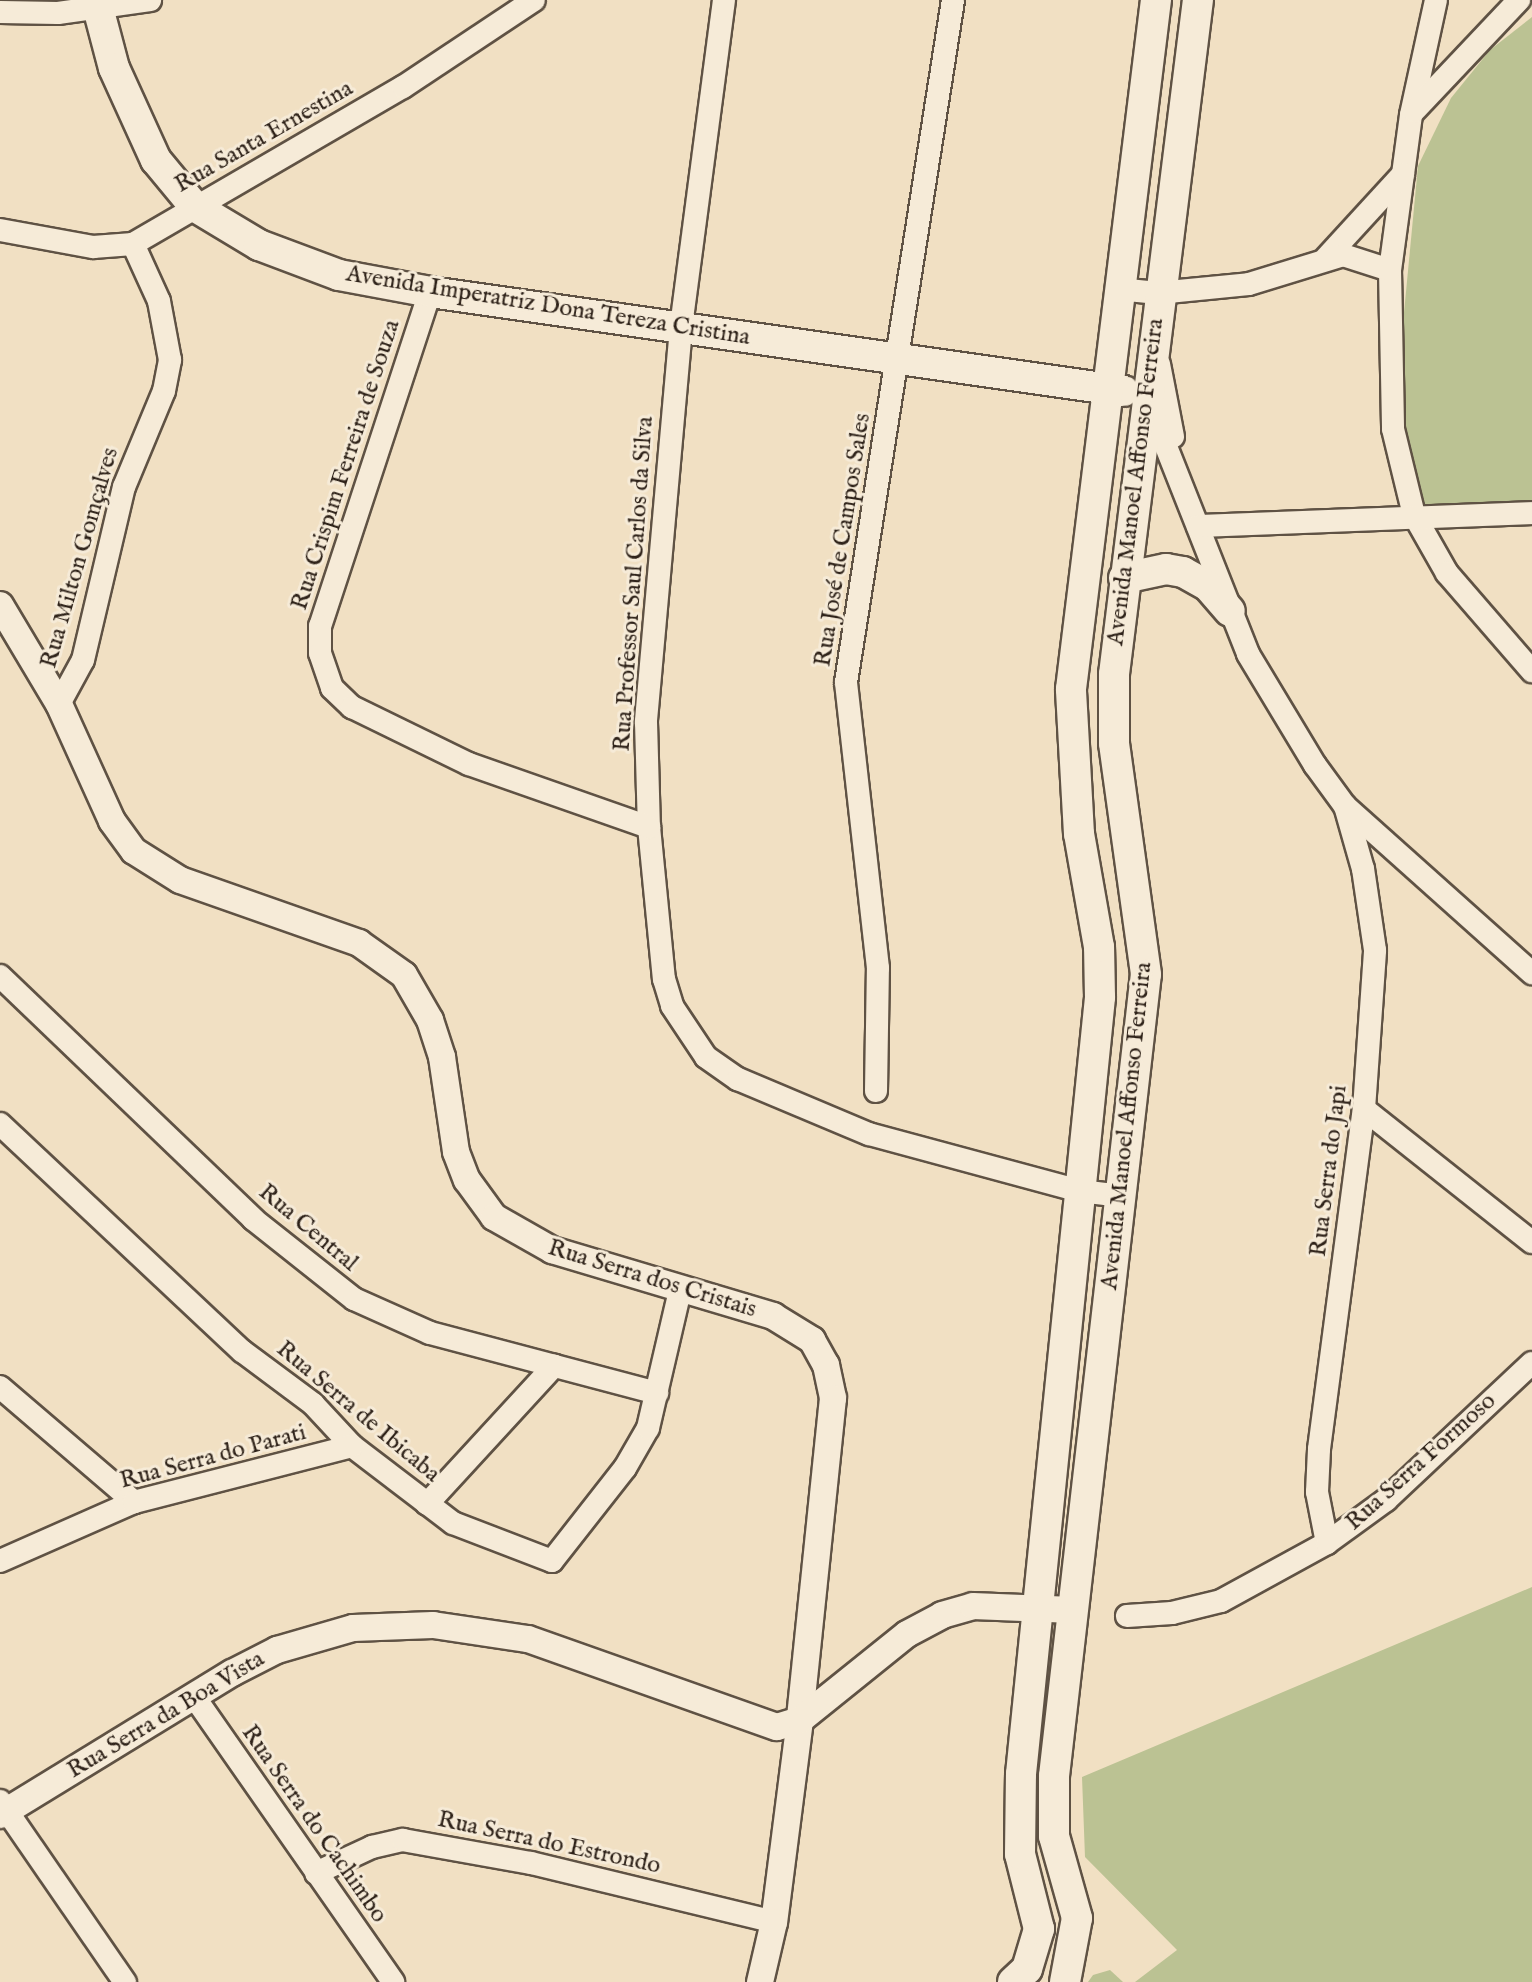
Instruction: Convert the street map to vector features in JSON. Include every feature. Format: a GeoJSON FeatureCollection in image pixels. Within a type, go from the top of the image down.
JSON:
{"type":"FeatureCollection","features":[{"type":"Feature","properties":{"kind":"main road","name":"Avenida Manoel Affonso Ferreira"},"geometry":{"type":"LineString","coordinates":[[1030,1978],[1039,1929],[1017,1829],[1100,997],[1099,947],[1078,820],[1071,689],[1156,0]]}},
{"type":"Feature","properties":{"kind":"main road","name":"Avenida Manoel Affonso Ferreira"},"geometry":{"type":"LineString","coordinates":[[1065,1982],[1077,1918],[1054,1836],[1054,1776],[1146,974],[1114,743],[1124,578],[1158,293],[1198,0]]}},
{"type":"Feature","properties":{"kind":"main road","name":"Avenida Imperatriz Dona Tereza Cristina"},"geometry":{"type":"LineString","coordinates":[[97,4],[133,117],[156,160],[194,206],[259,245],[339,275],[430,292],[899,356],[1146,395]]}},
{"type":"Feature","properties":{"kind":"main road"},"geometry":{"type":"LineString","coordinates":[[1151,46],[1192,52]]}},
{"type":"Feature","properties":{"kind":"main road"},"geometry":{"type":"LineString","coordinates":[[1124,578],[1158,570],[1183,572],[1208,586],[1230,611]]}},
{"type":"Feature","properties":{"kind":"street"},"geometry":{"type":"LineString","coordinates":[[0,12],[150,0]]}},
{"type":"Feature","properties":{"kind":"street","name":"Rua Santa Ernestina"},"geometry":{"type":"LineString","coordinates":[[0,230],[93,247],[133,244],[403,87],[534,0]]}},
{"type":"Feature","properties":{"kind":"street","name":"Rua Professor Saul Carlos da Silva"},"geometry":{"type":"LineString","coordinates":[[724,0],[681,328],[646,722],[649,827],[664,979],[686,1033],[706,1057],[738,1079],[869,1134],[1080,1191],[1122,1196]]}},
{"type":"Feature","properties":{"kind":"street","name":"Rua José de Campos Sales"},"geometry":{"type":"LineString","coordinates":[[876,1091],[878,968],[846,682],[953,0]]}},
{"type":"Feature","properties":{"kind":"street"},"geometry":{"type":"LineString","coordinates":[[1436,0],[1411,115],[1390,270],[1393,429],[1414,515],[1447,573],[1532,671]]}},
{"type":"Feature","properties":{"kind":"street"},"geometry":{"type":"LineString","coordinates":[[1411,115],[1519,0]]}},
{"type":"Feature","properties":{"kind":"street"},"geometry":{"type":"LineString","coordinates":[[1326,258],[1403,174]]}},
{"type":"Feature","properties":{"kind":"street","name":"Rua Milton Gomçalves"},"geometry":{"type":"LineString","coordinates":[[59,704],[83,660],[124,487],[164,391],[170,360],[159,301],[133,244]]}},
{"type":"Feature","properties":{"kind":"street"},"geometry":{"type":"LineString","coordinates":[[1118,289],[1158,293],[1249,284],[1326,258],[1357,255],[1390,270]]}},
{"type":"Feature","properties":{"kind":"street","name":"Rua Crispim Ferreira de Souza"},"geometry":{"type":"LineString","coordinates":[[430,292],[320,626],[320,653],[332,688],[352,707],[469,764],[649,827]]}},
{"type":"Feature","properties":{"kind":"street"},"geometry":{"type":"LineString","coordinates":[[1154,330],[1187,500]]}},
{"type":"Feature","properties":{"kind":"street"},"geometry":{"type":"LineString","coordinates":[[1146,395],[1230,611],[1284,716],[1345,806],[1532,973]]}},
{"type":"Feature","properties":{"kind":"street"},"geometry":{"type":"LineString","coordinates":[[1198,526],[1414,515],[1532,513]]}},
{"type":"Feature","properties":{"kind":"street","name":"Rua Serra dos Cristais"},"geometry":{"type":"LineString","coordinates":[[0,605],[59,704],[112,821],[134,851],[180,880],[359,943],[404,975],[430,1020],[442,1057],[456,1152],[467,1180],[494,1217],[552,1250],[680,1291],[773,1316],[812,1340],[826,1365],[833,1398],[800,1720],[774,1922],[760,1982]]}},
{"type":"Feature","properties":{"kind":"street","name":"Rua Serra do Japi"},"geometry":{"type":"LineString","coordinates":[[1327,1543],[1319,1517],[1319,1449],[1364,1109],[1375,950],[1363,869],[1345,806]]}},
{"type":"Feature","properties":{"kind":"street","name":"Rua Central"},"geometry":{"type":"LineString","coordinates":[[0,976],[253,1219],[322,1278],[430,1333],[657,1393]]}},
{"type":"Feature","properties":{"kind":"street"},"geometry":{"type":"LineString","coordinates":[[1364,1109],[1532,1242]]}},
{"type":"Feature","properties":{"kind":"street","name":"Rua Serra de Ibicaba"},"geometry":{"type":"LineString","coordinates":[[0,1124],[242,1351],[313,1404],[352,1446],[427,1504],[482,1536],[552,1561],[625,1468],[648,1428],[680,1291]]}},
{"type":"Feature","properties":{"kind":"street","name":"Rua Serra Formoso"},"geometry":{"type":"LineString","coordinates":[[1127,1616],[1172,1613],[1221,1601],[1327,1543],[1386,1500],[1532,1363]]}},
{"type":"Feature","properties":{"kind":"street"},"geometry":{"type":"LineString","coordinates":[[427,1504],[554,1366]]}},
{"type":"Feature","properties":{"kind":"street"},"geometry":{"type":"LineString","coordinates":[[0,1387],[134,1502]]}},
{"type":"Feature","properties":{"kind":"street","name":"Rua Serra do Parati"},"geometry":{"type":"LineString","coordinates":[[0,1561],[134,1502],[352,1446]]}},
{"type":"Feature","properties":{"kind":"street"},"geometry":{"type":"LineString","coordinates":[[800,1720],[907,1634],[942,1615],[973,1606],[1040,1605],[1073,1610]]}},
{"type":"Feature","properties":{"kind":"street","name":"Rua Serra da Boa Vista"},"geometry":{"type":"LineString","coordinates":[[2,1809],[193,1695],[277,1650],[353,1628],[433,1625],[528,1639],[766,1726],[800,1720]]}},
{"type":"Feature","properties":{"kind":"street","name":"Rua Serra do Cachimbo"},"geometry":{"type":"LineString","coordinates":[[193,1695],[393,1982]]}},
{"type":"Feature","properties":{"kind":"street"},"geometry":{"type":"LineString","coordinates":[[2,1809],[125,1982]]}},
{"type":"Feature","properties":{"kind":"street","name":"Rua Serra do Estrondo"},"geometry":{"type":"LineString","coordinates":[[316,1873],[372,1847],[403,1840],[545,1866],[774,1922]]}},
{"type":"Feature","properties":{"kind":"green space"},"geometry":{"type":"Polygon","coordinates":[[[1532,17],[1532,501],[1419,505],[1409,467],[1399,365],[1418,166],[1451,98],[1490,50],[1532,17]]]}},
{"type":"Feature","properties":{"kind":"green space"},"geometry":{"type":"Polygon","coordinates":[[[1532,1587],[1532,1982],[1135,1982],[1177,1950],[1085,1857],[1082,1777],[1532,1587]]]}},
{"type":"Feature","properties":{"kind":"green space"},"geometry":{"type":"Polygon","coordinates":[[[1110,1970],[1123,1982],[1088,1982],[1093,1975],[1110,1970]]]}}]}
